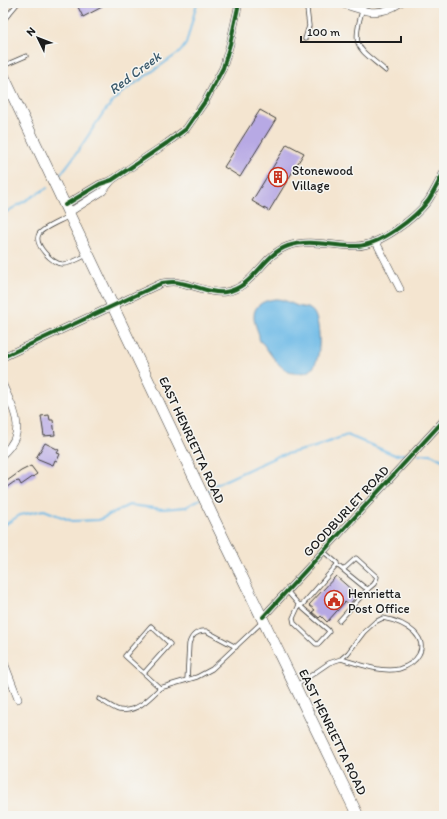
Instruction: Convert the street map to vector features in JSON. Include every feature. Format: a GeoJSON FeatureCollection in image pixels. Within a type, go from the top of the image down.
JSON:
{"type":"FeatureCollection","features":[{"type":"Feature","properties":{"kind":"main road","name":"EAST HENRIETTA ROAD"},"geometry":{"type":"LineString","coordinates":[[3,76],[200,490],[358,816]]}},
{"type":"Feature","properties":{"kind":"street"},"geometry":{"type":"LineString","coordinates":[[68,211],[100,184],[112,180],[186,129],[206,100],[223,68],[239,3]]}},
{"type":"Feature","properties":{"kind":"street"},"geometry":{"type":"LineString","coordinates":[[340,3],[362,11],[380,12],[393,8],[400,3]]}},
{"type":"Feature","properties":{"kind":"street"},"geometry":{"type":"LineString","coordinates":[[3,357],[162,283],[180,283],[217,292],[224,292],[244,285],[274,254],[287,246],[306,243],[358,246],[376,242],[401,226],[420,209],[432,194],[444,172]]}},
{"type":"Feature","properties":{"kind":"street"},"geometry":{"type":"LineString","coordinates":[[376,242],[400,289]]}},
{"type":"Feature","properties":{"kind":"street"},"geometry":{"type":"LineString","coordinates":[[3,386],[15,414],[18,431],[15,440],[3,454]]}},
{"type":"Feature","properties":{"kind":"street","name":"GOODBURLET ROAD"},"geometry":{"type":"LineString","coordinates":[[263,618],[286,591],[444,420]]}},
{"type":"Feature","properties":{"kind":"street"},"geometry":{"type":"LineString","coordinates":[[3,660],[18,699]]}},
{"type":"Feature","properties":{"kind":"lane"},"geometry":{"type":"LineString","coordinates":[[3,21],[18,3]]}},
{"type":"Feature","properties":{"kind":"lane"},"geometry":{"type":"LineString","coordinates":[[305,39],[309,26],[307,9],[308,3]]}},
{"type":"Feature","properties":{"kind":"lane"},"geometry":{"type":"LineString","coordinates":[[362,11],[357,28],[356,40],[358,47],[386,71]]}},
{"type":"Feature","properties":{"kind":"lane"},"geometry":{"type":"LineString","coordinates":[[3,66],[26,56]]}},
{"type":"Feature","properties":{"kind":"lane"},"geometry":{"type":"LineString","coordinates":[[68,211],[41,231],[39,234],[39,242],[50,258],[58,264],[64,264],[88,254]]}},
{"type":"Feature","properties":{"kind":"lane"},"geometry":{"type":"LineString","coordinates":[[323,551],[364,588],[368,589]]}},
{"type":"Feature","properties":{"kind":"lane"},"geometry":{"type":"LineString","coordinates":[[339,621],[374,584],[377,577],[356,558],[344,570]]}},
{"type":"Feature","properties":{"kind":"lane"},"geometry":{"type":"LineString","coordinates":[[286,591],[300,605],[329,632],[318,644],[316,644],[294,623],[293,618],[300,605],[337,565]]}},
{"type":"Feature","properties":{"kind":"lane"},"geometry":{"type":"LineString","coordinates":[[99,699],[118,710],[129,710],[140,706],[160,688],[198,678],[212,669],[236,647],[263,618]]}},
{"type":"Feature","properties":{"kind":"lane"},"geometry":{"type":"LineString","coordinates":[[296,686],[329,663],[341,659],[348,653],[364,632],[375,622],[383,618],[393,620],[406,626],[415,633],[420,646],[419,656],[412,664],[398,669],[385,670],[341,659]]}},
{"type":"Feature","properties":{"kind":"lane"},"geometry":{"type":"LineString","coordinates":[[144,673],[170,644],[151,626],[125,656],[160,688]]}},
{"type":"Feature","properties":{"kind":"lane"},"geometry":{"type":"LineString","coordinates":[[186,680],[189,644],[192,636],[199,631],[206,630],[236,647]]}},
{"type":"Feature","properties":{"kind":"water"},"geometry":{"type":"Polygon","coordinates":[[[275,299],[308,308],[314,313],[319,335],[318,354],[316,363],[312,369],[307,372],[293,373],[285,370],[275,360],[260,340],[254,320],[254,313],[258,306],[262,303],[275,299]]]}},
{"type":"Feature","properties":{"kind":"building"},"geometry":{"type":"Polygon","coordinates":[[[76,3],[100,3],[102,7],[83,17],[76,3]]]}},
{"type":"Feature","properties":{"kind":"building","name":"Stonewood Village"},"geometry":{"type":"Polygon","coordinates":[[[260,110],[276,119],[240,177],[224,167],[260,110]]]}},
{"type":"Feature","properties":{"kind":"building","name":"Stonewood Village"},"geometry":{"type":"Polygon","coordinates":[[[287,144],[304,153],[269,211],[252,201],[287,144]]]}},
{"type":"Feature","properties":{"kind":"building"},"geometry":{"type":"Polygon","coordinates":[[[49,415],[50,420],[53,420],[55,435],[44,436],[41,416],[49,415]]]}},
{"type":"Feature","properties":{"kind":"building"},"geometry":{"type":"Polygon","coordinates":[[[45,443],[59,450],[57,453],[60,454],[57,461],[55,460],[53,465],[36,458],[45,443]]]}},
{"type":"Feature","properties":{"kind":"building"},"geometry":{"type":"Polygon","coordinates":[[[31,466],[37,474],[21,485],[19,481],[14,482],[3,490],[3,475],[7,481],[31,466]]]}},
{"type":"Feature","properties":{"kind":"building","name":"Henrietta Post Office"},"geometry":{"type":"Polygon","coordinates":[[[336,576],[353,591],[350,594],[355,598],[349,605],[345,602],[327,622],[321,616],[319,618],[312,612],[315,610],[309,605],[336,576]]]}},
{"type":"Feature","properties":{"kind":"waterway","name":"Red Creek"},"geometry":{"type":"LineString","coordinates":[[60,175],[103,113],[120,94],[180,52],[186,44],[197,3]]}},
{"type":"Feature","properties":{"kind":"waterway","name":"Red Creek"},"geometry":{"type":"LineString","coordinates":[[3,214],[47,188]]}},
{"type":"Feature","properties":{"kind":"waterway"},"geometry":{"type":"LineString","coordinates":[[207,493],[215,485],[278,456],[315,447],[347,435],[395,455],[405,454]]}},
{"type":"Feature","properties":{"kind":"waterway"},"geometry":{"type":"LineString","coordinates":[[419,454],[431,454],[444,461]]}},
{"type":"Feature","properties":{"kind":"waterway"},"geometry":{"type":"LineString","coordinates":[[3,526],[20,515],[44,510],[72,521],[99,520],[129,505],[163,509],[186,507],[200,499]]}},
{"type":"Feature","properties":{"kind":"cycle path"},"geometry":{"type":"LineString","coordinates":[[65,205],[100,184],[112,180],[186,129],[206,100],[223,68],[239,3]]}},
{"type":"Feature","properties":{"kind":"cycle path"},"geometry":{"type":"LineString","coordinates":[[3,357],[162,283],[176,282],[208,291],[225,292],[235,289],[243,284],[251,278],[271,256],[288,246],[305,243],[357,246],[366,245],[376,241],[396,230],[422,208],[430,198],[444,172]]}},
{"type":"Feature","properties":{"kind":"cycle path"},"geometry":{"type":"LineString","coordinates":[[263,617],[444,420]]}},
{"type":"Feature","properties":{"kind":"place","name":"Stonewood Village"},"geometry":{"type":"Point","coordinates":[278,177]}},
{"type":"Feature","properties":{"kind":"place","name":"Henrietta Post Office"},"geometry":{"type":"Point","coordinates":[334,600]}}]}
